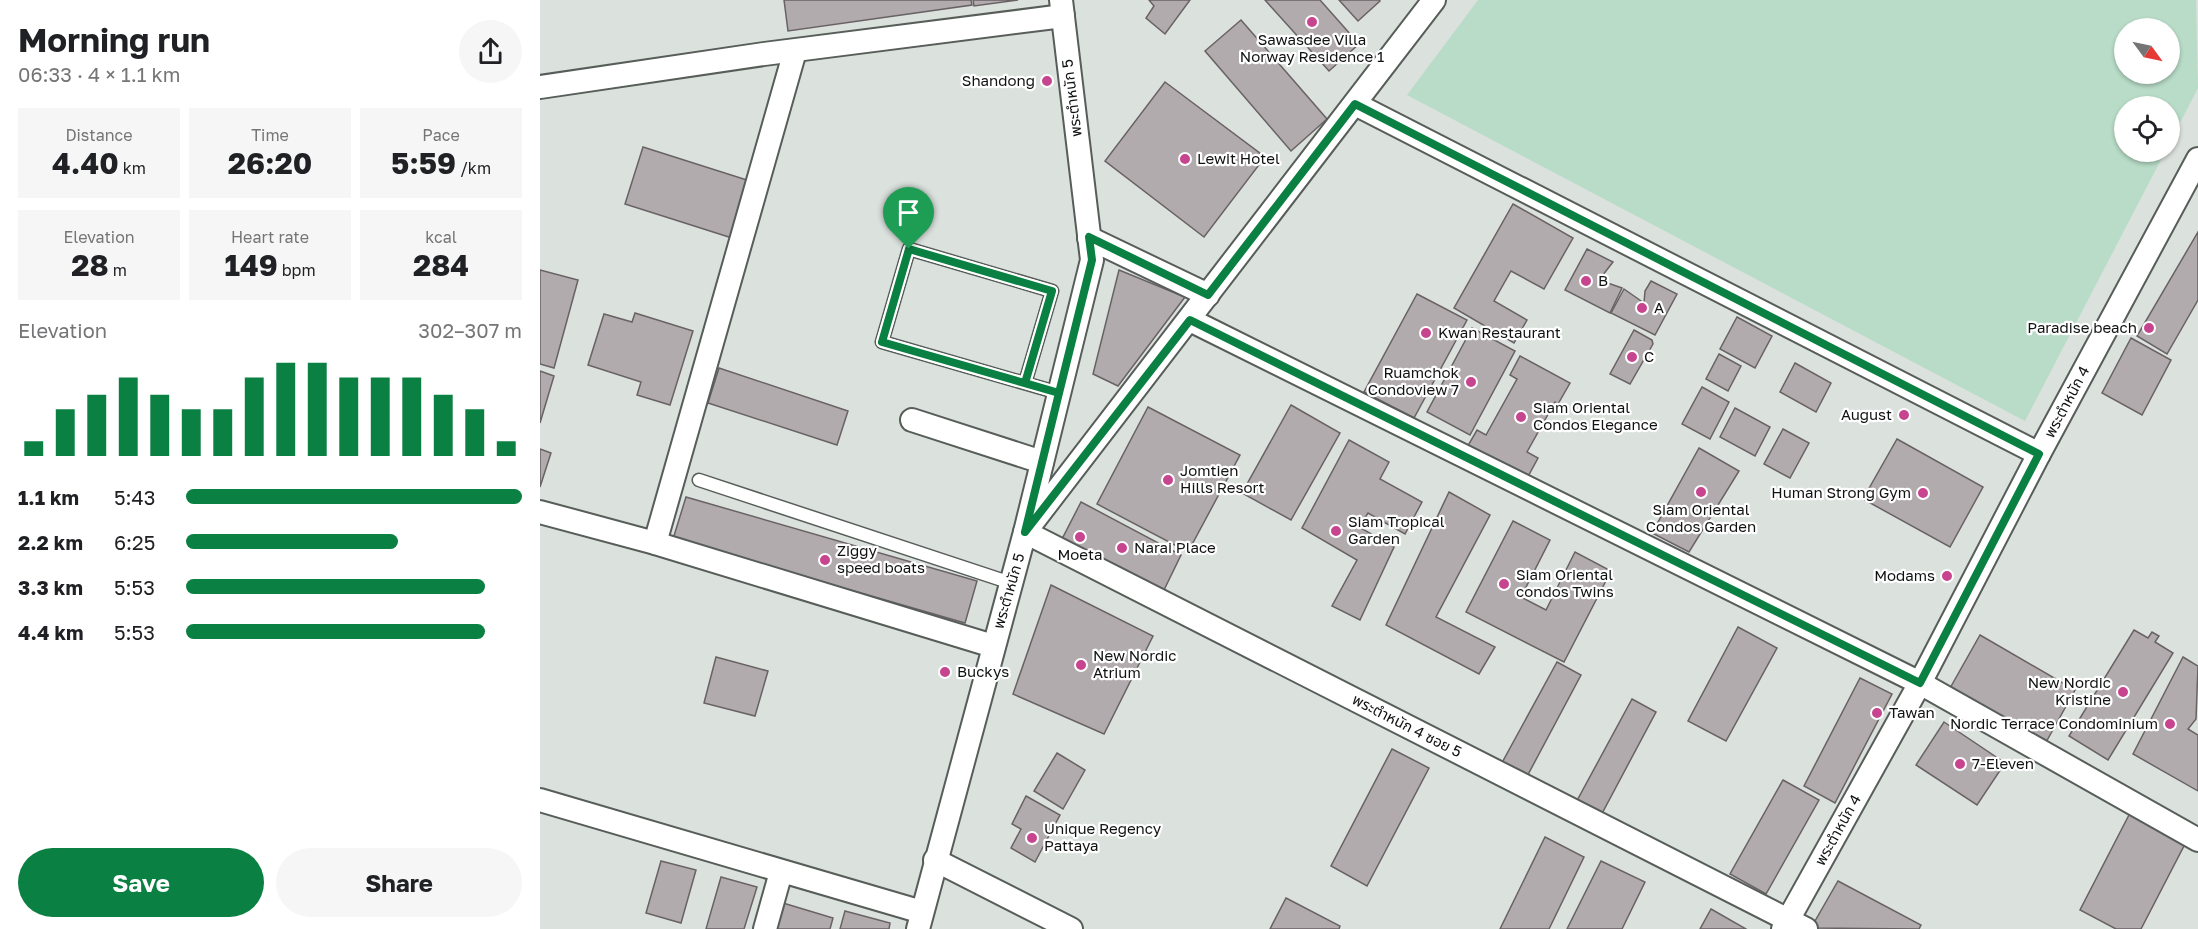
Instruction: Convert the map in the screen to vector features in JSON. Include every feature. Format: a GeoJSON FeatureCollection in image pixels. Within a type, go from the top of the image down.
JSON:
{"type":"FeatureCollection","features":[{"type":"Feature","properties":{"kind":"street"},"geometry":{"type":"LineString","coordinates":[[1025,532],[1434,0]]}},
{"type":"Feature","properties":{"kind":"street"},"geometry":{"type":"LineString","coordinates":[[540,87],[795,51],[1062,8]]}},
{"type":"Feature","properties":{"kind":"street","name":"พระตำหนัก 5"},"geometry":{"type":"LineString","coordinates":[[920,921],[1025,532],[1092,260],[1062,8]]}},
{"type":"Feature","properties":{"kind":"street"},"geometry":{"type":"LineString","coordinates":[[655,543],[795,51]]}},
{"type":"Feature","properties":{"kind":"street"},"geometry":{"type":"LineString","coordinates":[[1355,104],[2039,454]]}},
{"type":"Feature","properties":{"kind":"street","name":"พระตำหนัก 4"},"geometry":{"type":"LineString","coordinates":[[1792,926],[2039,454],[2198,159]]}},
{"type":"Feature","properties":{"kind":"street"},"geometry":{"type":"LineString","coordinates":[[1089,237],[1208,295]]}},
{"type":"Feature","properties":{"kind":"street"},"geometry":{"type":"LineString","coordinates":[[1190,320],[1920,683],[2198,840]]}},
{"type":"Feature","properties":{"kind":"street"},"geometry":{"type":"LineString","coordinates":[[912,420],[1042,462]]}},
{"type":"Feature","properties":{"kind":"street"},"geometry":{"type":"LineString","coordinates":[[540,512],[655,543],[993,646]]}},
{"type":"Feature","properties":{"kind":"street","name":"พระตำหนัก 4 ซอย 5"},"geometry":{"type":"LineString","coordinates":[[1025,532],[1792,926]]}},
{"type":"Feature","properties":{"kind":"street"},"geometry":{"type":"LineString","coordinates":[[540,800],[781,872],[920,921]]}},
{"type":"Feature","properties":{"kind":"street"},"geometry":{"type":"LineString","coordinates":[[935,860],[1071,929]]}},
{"type":"Feature","properties":{"kind":"street"},"geometry":{"type":"LineString","coordinates":[[765,929],[781,872]]}},
{"type":"Feature","properties":{"kind":"lane"},"geometry":{"type":"LineString","coordinates":[[1025,383],[1052,291],[909,249],[882,342],[1059,393]]}},
{"type":"Feature","properties":{"kind":"lane"},"geometry":{"type":"LineString","coordinates":[[699,480],[1011,583]]}},
{"type":"Feature","properties":{"kind":"green space"},"geometry":{"type":"Polygon","coordinates":[[[1478,0],[2196,0],[2198,88],[2180,123],[2180,96],[2114,96],[2114,162],[2160,162],[2025,421],[1407,95],[1478,0]]]}},
{"type":"Feature","properties":{"kind":"building"},"geometry":{"type":"Polygon","coordinates":[[[784,0],[971,0],[972,5],[788,31],[784,0]]]}},
{"type":"Feature","properties":{"kind":"building"},"geometry":{"type":"Polygon","coordinates":[[[973,0],[1018,0],[974,6],[973,0]]]}},
{"type":"Feature","properties":{"kind":"building"},"geometry":{"type":"Polygon","coordinates":[[[1149,0],[1190,0],[1165,34],[1146,18],[1154,6],[1149,0]]]}},
{"type":"Feature","properties":{"kind":"building","name":"Sawasdee Villa Norway Residence 1"},"geometry":{"type":"Polygon","coordinates":[[[1265,0],[1320,0],[1359,44],[1329,71],[1265,0]]]}},
{"type":"Feature","properties":{"kind":"building"},"geometry":{"type":"Polygon","coordinates":[[[1339,0],[1379,0],[1380,1],[1358,21],[1339,0]]]}},
{"type":"Feature","properties":{"kind":"building"},"geometry":{"type":"Polygon","coordinates":[[[1241,20],[1327,119],[1291,151],[1205,51],[1241,20]]]}},
{"type":"Feature","properties":{"kind":"building","name":"Lewit Hotel"},"geometry":{"type":"Polygon","coordinates":[[[1165,82],[1265,157],[1204,237],[1105,161],[1165,82]]]}},
{"type":"Feature","properties":{"kind":"building"},"geometry":{"type":"Polygon","coordinates":[[[643,147],[750,181],[732,238],[625,204],[643,147]]]}},
{"type":"Feature","properties":{"kind":"building"},"geometry":{"type":"Polygon","coordinates":[[[1513,204],[1573,238],[1544,289],[1511,271],[1494,301],[1527,320],[1514,343],[1454,308],[1513,204]]]}},
{"type":"Feature","properties":{"kind":"building"},"geometry":{"type":"Polygon","coordinates":[[[2198,232],[2198,300],[2167,354],[2137,336],[2198,232]]]}},
{"type":"Feature","properties":{"kind":"building","name":"B"},"geometry":{"type":"Polygon","coordinates":[[[1587,249],[1613,262],[1599,280],[1622,288],[1610,313],[1565,290],[1587,249]]]}},
{"type":"Feature","properties":{"kind":"building"},"geometry":{"type":"Polygon","coordinates":[[[540,270],[578,280],[554,368],[540,364],[540,270]]]}},
{"type":"Feature","properties":{"kind":"building"},"geometry":{"type":"Polygon","coordinates":[[[1119,270],[1185,297],[1118,386],[1093,374],[1119,270]]]}},
{"type":"Feature","properties":{"kind":"building","name":"A"},"geometry":{"type":"Polygon","coordinates":[[[1651,281],[1677,294],[1655,335],[1611,313],[1624,289],[1644,303],[1645,291],[1651,281]]]}},
{"type":"Feature","properties":{"kind":"building"},"geometry":{"type":"Polygon","coordinates":[[[1417,294],[1467,320],[1414,418],[1364,392],[1417,294]]]}},
{"type":"Feature","properties":{"kind":"building"},"geometry":{"type":"Polygon","coordinates":[[[635,313],[693,331],[670,405],[637,395],[641,382],[588,365],[604,314],[632,322],[635,313]]]}},
{"type":"Feature","properties":{"kind":"building"},"geometry":{"type":"Polygon","coordinates":[[[1737,317],[1772,336],[1755,368],[1720,349],[1737,317]]]}},
{"type":"Feature","properties":{"kind":"building","name":"Ruamchok Condoview 7"},"geometry":{"type":"Polygon","coordinates":[[[1472,328],[1515,351],[1470,435],[1427,412],[1472,328]]]}},
{"type":"Feature","properties":{"kind":"building","name":"C"},"geometry":{"type":"Polygon","coordinates":[[[1634,330],[1652,340],[1653,344],[1630,384],[1610,374],[1634,330]]]}},
{"type":"Feature","properties":{"kind":"building"},"geometry":{"type":"Polygon","coordinates":[[[2131,338],[2171,360],[2142,415],[2102,393],[2131,338]]]}},
{"type":"Feature","properties":{"kind":"building"},"geometry":{"type":"Polygon","coordinates":[[[1719,354],[1741,366],[1728,391],[1706,379],[1719,354]]]}},
{"type":"Feature","properties":{"kind":"building","name":"Siam Oriental Condos Elegance"},"geometry":{"type":"Polygon","coordinates":[[[1520,356],[1570,383],[1558,404],[1555,402],[1527,452],[1538,458],[1525,482],[1466,449],[1477,430],[1486,435],[1517,379],[1510,375],[1520,356]]]}},
{"type":"Feature","properties":{"kind":"building"},"geometry":{"type":"Polygon","coordinates":[[[1795,363],[1831,383],[1816,412],[1780,392],[1795,363]]]}},
{"type":"Feature","properties":{"kind":"building"},"geometry":{"type":"Polygon","coordinates":[[[719,368],[848,411],[837,445],[708,403],[719,368]]]}},
{"type":"Feature","properties":{"kind":"building"},"geometry":{"type":"Polygon","coordinates":[[[540,371],[554,376],[540,423],[540,371]]]}},
{"type":"Feature","properties":{"kind":"building"},"geometry":{"type":"Polygon","coordinates":[[[1702,387],[1729,402],[1710,439],[1682,424],[1702,387]]]}},
{"type":"Feature","properties":{"kind":"building"},"geometry":{"type":"Polygon","coordinates":[[[1291,405],[1340,433],[1291,520],[1242,493],[1291,405]]]}},
{"type":"Feature","properties":{"kind":"building","name":"Jomtien Hills Resort"},"geometry":{"type":"Polygon","coordinates":[[[1148,407],[1240,455],[1188,552],[1097,504],[1148,407]]]}},
{"type":"Feature","properties":{"kind":"building"},"geometry":{"type":"Polygon","coordinates":[[[1735,408],[1770,427],[1755,456],[1720,437],[1735,408]]]}},
{"type":"Feature","properties":{"kind":"building"},"geometry":{"type":"Polygon","coordinates":[[[1783,429],[1809,443],[1790,478],[1764,464],[1783,429]]]}},
{"type":"Feature","properties":{"kind":"building","name":"Human Strong Gym"},"geometry":{"type":"Polygon","coordinates":[[[1897,439],[1983,487],[1950,547],[1863,499],[1897,439]]]}},
{"type":"Feature","properties":{"kind":"building","name":"Siam Tropical Garden"},"geometry":{"type":"Polygon","coordinates":[[[1349,440],[1389,462],[1380,479],[1422,502],[1405,534],[1368,513],[1359,527],[1394,547],[1360,620],[1332,606],[1357,560],[1302,528],[1349,440]]]}},
{"type":"Feature","properties":{"kind":"building","name":"Siam Oriental Condos Garden"},"geometry":{"type":"Polygon","coordinates":[[[1699,448],[1739,471],[1689,552],[1652,533],[1699,448]]]}},
{"type":"Feature","properties":{"kind":"building"},"geometry":{"type":"Polygon","coordinates":[[[540,449],[551,453],[540,487],[540,449]]]}},
{"type":"Feature","properties":{"kind":"building","name":"Siam Tropical Garden"},"geometry":{"type":"Polygon","coordinates":[[[1449,492],[1490,515],[1436,617],[1495,647],[1479,674],[1386,625],[1449,492]]]}},
{"type":"Feature","properties":{"kind":"building","name":"Ziggy speed boats"},"geometry":{"type":"Polygon","coordinates":[[[686,497],[977,581],[965,623],[673,539],[686,497]]]}},
{"type":"Feature","properties":{"kind":"building","name":"Narai Place"},"geometry":{"type":"Polygon","coordinates":[[[1081,502],[1181,555],[1163,592],[1061,541],[1081,502]]]}},
{"type":"Feature","properties":{"kind":"building","name":"Siam Oriental condos Twins"},"geometry":{"type":"Polygon","coordinates":[[[1513,521],[1550,540],[1521,597],[1546,610],[1575,552],[1611,571],[1564,662],[1466,612],[1513,521]]]}},
{"type":"Feature","properties":{"kind":"building","name":"New Nordic Atrium"},"geometry":{"type":"Polygon","coordinates":[[[1051,585],[1153,636],[1104,734],[1013,694],[1051,585]]]}},
{"type":"Feature","properties":{"kind":"building"},"geometry":{"type":"Polygon","coordinates":[[[1738,627],[1777,648],[1726,741],[1688,721],[1738,627]]]}},
{"type":"Feature","properties":{"kind":"building","name":"New Nordic Kristine"},"geometry":{"type":"Polygon","coordinates":[[[2134,630],[2148,638],[2152,632],[2159,636],[2155,642],[2173,653],[2108,760],[2069,736],[2134,630]]]}},
{"type":"Feature","properties":{"kind":"building"},"geometry":{"type":"Polygon","coordinates":[[[1980,635],[2075,690],[2045,744],[1949,690],[1980,635]]]}},
{"type":"Feature","properties":{"kind":"building"},"geometry":{"type":"Polygon","coordinates":[[[716,657],[768,671],[755,716],[704,703],[716,657]]]}},
{"type":"Feature","properties":{"kind":"building","name":"Nordic Terrace Condominium"},"geometry":{"type":"Polygon","coordinates":[[[2183,657],[2198,666],[2196,719],[2188,729],[2198,735],[2198,791],[2133,754],[2183,657]]]}},
{"type":"Feature","properties":{"kind":"building"},"geometry":{"type":"Polygon","coordinates":[[[1557,662],[1581,675],[1523,784],[1498,770],[1557,662]]]}},
{"type":"Feature","properties":{"kind":"building"},"geometry":{"type":"Polygon","coordinates":[[[1860,678],[1892,694],[1835,803],[1804,786],[1860,678]]]}},
{"type":"Feature","properties":{"kind":"building"},"geometry":{"type":"Polygon","coordinates":[[[1632,699],[1656,712],[1598,821],[1573,808],[1632,699]]]}},
{"type":"Feature","properties":{"kind":"building","name":"7-Eleven"},"geometry":{"type":"Polygon","coordinates":[[[1944,722],[2005,763],[1977,805],[1916,765],[1944,722]]]}},
{"type":"Feature","properties":{"kind":"building"},"geometry":{"type":"Polygon","coordinates":[[[1392,749],[1429,768],[1367,886],[1331,866],[1392,749]]]}},
{"type":"Feature","properties":{"kind":"building"},"geometry":{"type":"Polygon","coordinates":[[[1057,753],[1085,770],[1063,809],[1034,791],[1057,753]]]}},
{"type":"Feature","properties":{"kind":"building"},"geometry":{"type":"Polygon","coordinates":[[[1783,780],[1819,800],[1766,894],[1730,874],[1783,780]]]}},
{"type":"Feature","properties":{"kind":"building","name":"Unique Regency Pattaya"},"geometry":{"type":"Polygon","coordinates":[[[1026,796],[1060,815],[1035,862],[1011,848],[1021,829],[1012,824],[1026,796]]]}},
{"type":"Feature","properties":{"kind":"building"},"geometry":{"type":"Polygon","coordinates":[[[2130,813],[2186,842],[2141,929],[2116,929],[2080,910],[2130,813]]]}},
{"type":"Feature","properties":{"kind":"building"},"geometry":{"type":"Polygon","coordinates":[[[1545,837],[1584,857],[1549,929],[1500,929],[1545,837]]]}},
{"type":"Feature","properties":{"kind":"building"},"geometry":{"type":"Polygon","coordinates":[[[661,861],[696,870],[681,923],[646,913],[661,861]]]}},
{"type":"Feature","properties":{"kind":"building"},"geometry":{"type":"Polygon","coordinates":[[[1601,861],[1645,882],[1622,929],[1567,929],[1601,861]]]}},
{"type":"Feature","properties":{"kind":"building"},"geometry":{"type":"Polygon","coordinates":[[[721,877],[757,887],[744,929],[706,929],[721,877]]]}},
{"type":"Feature","properties":{"kind":"building"},"geometry":{"type":"Polygon","coordinates":[[[1838,881],[1921,925],[1919,929],[1811,928],[1838,881]]]}},
{"type":"Feature","properties":{"kind":"building"},"geometry":{"type":"Polygon","coordinates":[[[1286,898],[1340,926],[1339,929],[1270,929],[1286,898]]]}},
{"type":"Feature","properties":{"kind":"building"},"geometry":{"type":"Polygon","coordinates":[[[783,903],[833,918],[830,929],[776,929],[783,903]]]}},
{"type":"Feature","properties":{"kind":"building"},"geometry":{"type":"Polygon","coordinates":[[[1711,909],[1746,929],[1700,929],[1711,909]]]}},
{"type":"Feature","properties":{"kind":"building"},"geometry":{"type":"Polygon","coordinates":[[[845,911],[890,923],[889,929],[840,929],[845,911]]]}},
{"type":"Feature","properties":{"kind":"place","name":"Sawasdee Villa Norway Residence 1"},"geometry":{"type":"Point","coordinates":[1312,22]}},
{"type":"Feature","properties":{"kind":"place","name":"Shandong"},"geometry":{"type":"Point","coordinates":[1047,81]}},
{"type":"Feature","properties":{"kind":"place","name":"Lewit Hotel"},"geometry":{"type":"Point","coordinates":[1185,159]}},
{"type":"Feature","properties":{"kind":"place","name":"B"},"geometry":{"type":"Point","coordinates":[1586,281]}},
{"type":"Feature","properties":{"kind":"place","name":"A"},"geometry":{"type":"Point","coordinates":[1642,308]}},
{"type":"Feature","properties":{"kind":"place","name":"Paradise beach"},"geometry":{"type":"Point","coordinates":[2149,328]}},
{"type":"Feature","properties":{"kind":"place","name":"Kwan Restaurant"},"geometry":{"type":"Point","coordinates":[1426,333]}},
{"type":"Feature","properties":{"kind":"place","name":"C"},"geometry":{"type":"Point","coordinates":[1632,357]}},
{"type":"Feature","properties":{"kind":"place","name":"Ruamchok Condoview 7"},"geometry":{"type":"Point","coordinates":[1471,382]}},
{"type":"Feature","properties":{"kind":"place","name":"August"},"geometry":{"type":"Point","coordinates":[1904,415]}},
{"type":"Feature","properties":{"kind":"place","name":"Siam Oriental Condos Elegance"},"geometry":{"type":"Point","coordinates":[1521,417]}},
{"type":"Feature","properties":{"kind":"place","name":"Jomtien Hills Resort"},"geometry":{"type":"Point","coordinates":[1168,480]}},
{"type":"Feature","properties":{"kind":"place","name":"Siam Oriental Condos Garden"},"geometry":{"type":"Point","coordinates":[1701,492]}},
{"type":"Feature","properties":{"kind":"place","name":"Human Strong Gym"},"geometry":{"type":"Point","coordinates":[1923,493]}},
{"type":"Feature","properties":{"kind":"place","name":"Siam Tropical Garden"},"geometry":{"type":"Point","coordinates":[1336,531]}},
{"type":"Feature","properties":{"kind":"place","name":"Moeta"},"geometry":{"type":"Point","coordinates":[1080,537]}},
{"type":"Feature","properties":{"kind":"place","name":"Narai Place"},"geometry":{"type":"Point","coordinates":[1122,548]}},
{"type":"Feature","properties":{"kind":"place","name":"Ziggy speed boats"},"geometry":{"type":"Point","coordinates":[825,560]}},
{"type":"Feature","properties":{"kind":"place","name":"Modams"},"geometry":{"type":"Point","coordinates":[1947,576]}},
{"type":"Feature","properties":{"kind":"place","name":"Siam Oriental condos Twins"},"geometry":{"type":"Point","coordinates":[1504,584]}},
{"type":"Feature","properties":{"kind":"place","name":"New Nordic Atrium"},"geometry":{"type":"Point","coordinates":[1081,665]}},
{"type":"Feature","properties":{"kind":"place","name":"Buckys"},"geometry":{"type":"Point","coordinates":[945,672]}},
{"type":"Feature","properties":{"kind":"place","name":"New Nordic Kristine"},"geometry":{"type":"Point","coordinates":[2123,692]}},
{"type":"Feature","properties":{"kind":"place","name":"Tawan"},"geometry":{"type":"Point","coordinates":[1877,713]}},
{"type":"Feature","properties":{"kind":"place","name":"Nordic Terrace Condominium"},"geometry":{"type":"Point","coordinates":[2170,724]}},
{"type":"Feature","properties":{"kind":"place","name":"7-Eleven"},"geometry":{"type":"Point","coordinates":[1960,764]}},
{"type":"Feature","properties":{"kind":"place","name":"Unique Regency Pattaya"},"geometry":{"type":"Point","coordinates":[1032,838]}},
{"type":"Feature","properties":{"kind":"route"},"geometry":{"type":"LineString","coordinates":[[909,249],[882,342],[1059,393],[1092,260],[1089,237],[1208,295],[1355,104],[2039,454],[1920,683],[1190,320],[1025,532],[1059,393],[1025,383],[1052,291],[909,249]]}}]}
